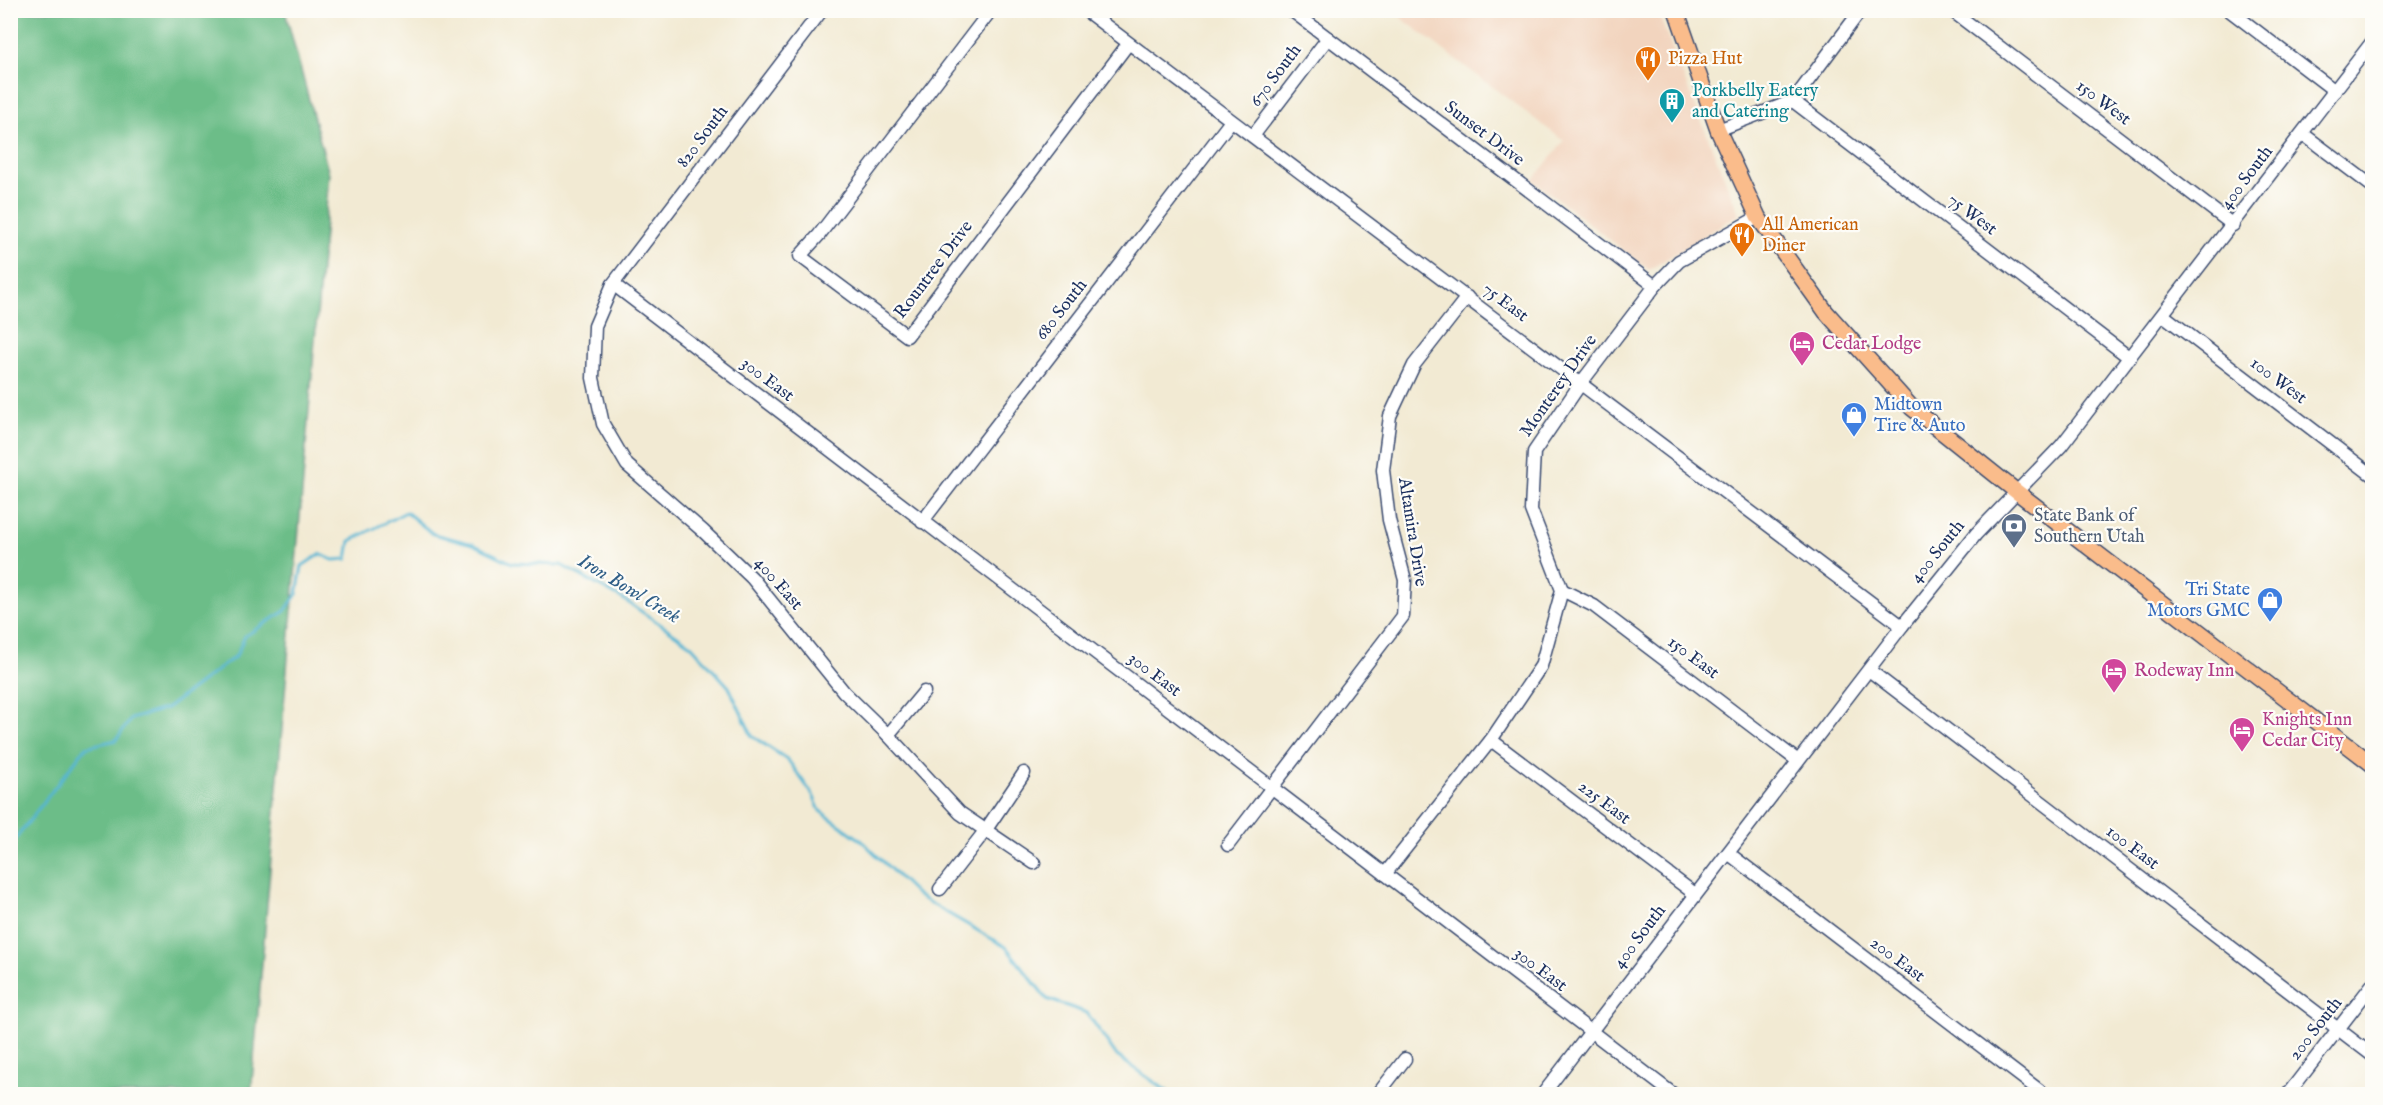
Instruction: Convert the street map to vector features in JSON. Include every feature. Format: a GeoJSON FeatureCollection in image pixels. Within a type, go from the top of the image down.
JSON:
{"type":"FeatureCollection","features":[{"type":"Feature","properties":{"kind":"main road"},"geometry":{"type":"LineString","coordinates":[[1676,10],[1718,130],[1758,217],[1826,312],[1912,408],[2017,492],[2373,764]]}},
{"type":"Feature","properties":{"kind":"street","name":"820 South"},"geometry":{"type":"LineString","coordinates":[[613,284],[822,10]]}},
{"type":"Feature","properties":{"kind":"street","name":"Rountree Drive"},"geometry":{"type":"LineString","coordinates":[[991,10],[819,235],[800,256],[907,336],[1128,44]]}},
{"type":"Feature","properties":{"kind":"street","name":"75 East"},"geometry":{"type":"LineString","coordinates":[[1085,10],[1902,626]]}},
{"type":"Feature","properties":{"kind":"street"},"geometry":{"type":"LineString","coordinates":[[1718,130],[1793,101],[1861,10]]}},
{"type":"Feature","properties":{"kind":"street","name":"150 West"},"geometry":{"type":"LineString","coordinates":[[1951,10],[2234,225]]}},
{"type":"Feature","properties":{"kind":"street"},"geometry":{"type":"LineString","coordinates":[[2229,10],[2335,91]]}},
{"type":"Feature","properties":{"kind":"street","name":"Sunset Drive"},"geometry":{"type":"LineString","coordinates":[[1298,12],[1328,38],[1655,286]]}},
{"type":"Feature","properties":{"kind":"street","name":"670 South"},"geometry":{"type":"LineString","coordinates":[[1253,136],[1328,38]]}},
{"type":"Feature","properties":{"kind":"street","name":"400 South"},"geometry":{"type":"LineString","coordinates":[[1543,1095],[1902,626],[1976,534],[2061,446],[2234,225],[2373,42]]}},
{"type":"Feature","properties":{"kind":"street","name":"75 West"},"geometry":{"type":"LineString","coordinates":[[1793,101],[2130,358]]}},
{"type":"Feature","properties":{"kind":"street","name":"680 South"},"geometry":{"type":"LineString","coordinates":[[922,522],[1231,121]]}},
{"type":"Feature","properties":{"kind":"street"},"geometry":{"type":"LineString","coordinates":[[2303,134],[2373,186]]}},
{"type":"Feature","properties":{"kind":"street","name":"Monterey Drive"},"geometry":{"type":"LineString","coordinates":[[1562,590],[1531,510],[1534,452],[1581,383],[1655,286],[1679,261],[1758,217]]}},
{"type":"Feature","properties":{"kind":"street","name":"300 East"},"geometry":{"type":"LineString","coordinates":[[613,284],[1673,1095]]}},
{"type":"Feature","properties":{"kind":"street","name":"400 East"},"geometry":{"type":"LineString","coordinates":[[613,284],[595,326],[593,378],[603,424],[627,465],[703,531],[752,578],[844,692],[888,735],[960,813],[1035,862]]}},
{"type":"Feature","properties":{"kind":"street","name":"Altamira Drive"},"geometry":{"type":"LineString","coordinates":[[1228,845],[1403,616],[1405,580],[1389,520],[1383,470],[1390,416],[1414,365],[1467,297]]}},
{"type":"Feature","properties":{"kind":"street","name":"100 West"},"geometry":{"type":"LineString","coordinates":[[2163,315],[2373,475]]}},
{"type":"Feature","properties":{"kind":"street"},"geometry":{"type":"LineString","coordinates":[[1385,874],[1491,740],[1541,666],[1562,590]]}},
{"type":"Feature","properties":{"kind":"street","name":"150 East"},"geometry":{"type":"LineString","coordinates":[[1562,590],[1594,606],[1798,761]]}},
{"type":"Feature","properties":{"kind":"street","name":"100 East"},"geometry":{"type":"LineString","coordinates":[[1869,670],[2373,1055]]}},
{"type":"Feature","properties":{"kind":"street"},"geometry":{"type":"LineString","coordinates":[[888,735],[924,692]]}},
{"type":"Feature","properties":{"kind":"street","name":"225 East"},"geometry":{"type":"LineString","coordinates":[[1491,740],[1695,894]]}},
{"type":"Feature","properties":{"kind":"street"},"geometry":{"type":"LineString","coordinates":[[940,889],[985,831],[1024,773]]}},
{"type":"Feature","properties":{"kind":"street","name":"200 East"},"geometry":{"type":"LineString","coordinates":[[1728,853],[2044,1095]]}},
{"type":"Feature","properties":{"kind":"street","name":"200 South"},"geometry":{"type":"LineString","coordinates":[[2288,1095],[2373,985]]}},
{"type":"Feature","properties":{"kind":"street"},"geometry":{"type":"LineString","coordinates":[[1378,1095],[1405,1059]]}},
{"type":"Feature","properties":{"kind":"shaded area"},"geometry":{"type":"Polygon","coordinates":[[[1392,11],[1657,11],[1739,214],[1649,270],[1533,180],[1564,141],[1392,11]]]}},
{"type":"Feature","properties":{"kind":"green space"},"geometry":{"type":"Polygon","coordinates":[[[10,11],[285,11],[329,174],[251,1094],[11,1094],[10,11]]]}},
{"type":"Feature","properties":{"kind":"waterway","name":"Iron Bowl Creek"},"geometry":{"type":"LineString","coordinates":[[10,846],[86,747],[116,740],[131,719],[167,708],[236,656],[245,636],[285,611],[297,594],[302,566],[320,554],[333,560],[347,559],[350,541],[406,512],[433,534],[473,544],[512,563],[561,565],[623,599],[691,645],[729,687],[752,736],[788,760],[813,795],[820,811],[861,840],[918,896],[1006,947],[1047,999],[1087,1013],[1117,1056],[1171,1094]]}},
{"type":"Feature","properties":{"kind":"place","name":"Pizza Hut"},"geometry":{"type":"Point","coordinates":[1648,82]}},
{"type":"Feature","properties":{"kind":"place","name":"Porkbelly Eatery and Catering"},"geometry":{"type":"Point","coordinates":[1672,124]}},
{"type":"Feature","properties":{"kind":"place","name":"All American Diner"},"geometry":{"type":"Point","coordinates":[1742,258]}},
{"type":"Feature","properties":{"kind":"place","name":"Cedar Lodge"},"geometry":{"type":"Point","coordinates":[1802,367]}},
{"type":"Feature","properties":{"kind":"place","name":"Midtown Tire & Auto"},"geometry":{"type":"Point","coordinates":[1854,438]}},
{"type":"Feature","properties":{"kind":"place","name":"State Bank of Southern Utah"},"geometry":{"type":"Point","coordinates":[2014,549]}},
{"type":"Feature","properties":{"kind":"place","name":"Tri State Motors GMC"},"geometry":{"type":"Point","coordinates":[2270,623]}},
{"type":"Feature","properties":{"kind":"place","name":"Rodeway Inn"},"geometry":{"type":"Point","coordinates":[2114,694]}},
{"type":"Feature","properties":{"kind":"place","name":"Knights Inn Cedar City"},"geometry":{"type":"Point","coordinates":[2242,753]}}]}
